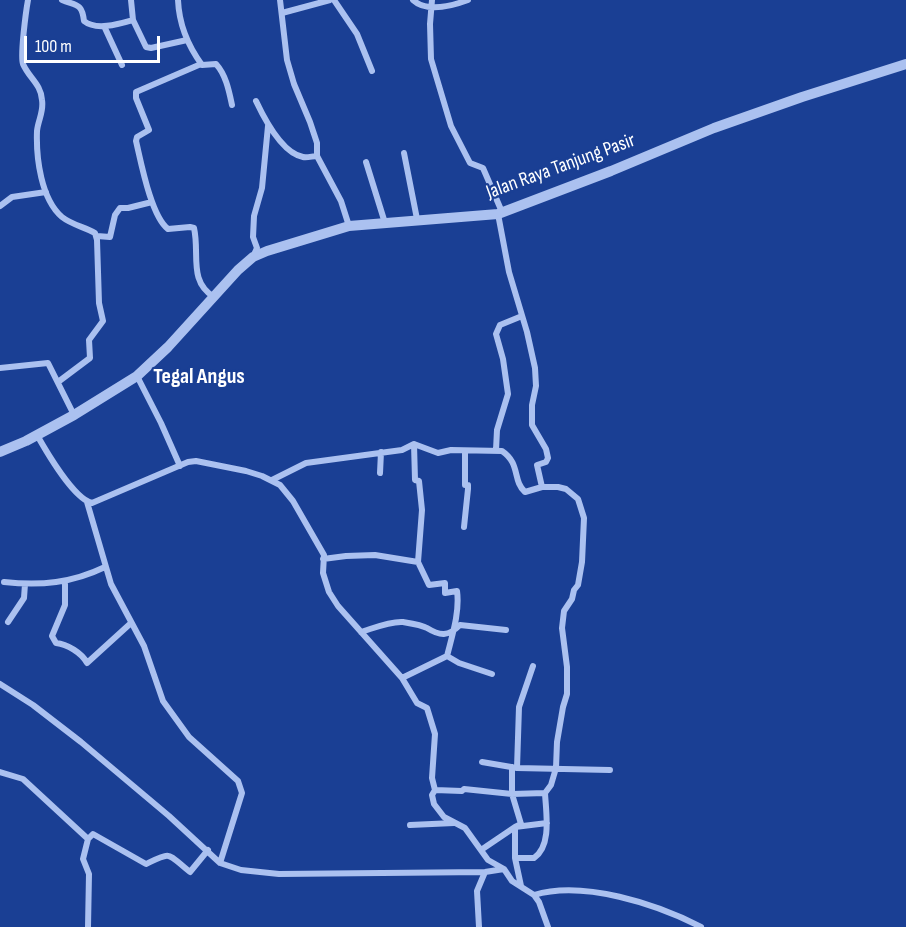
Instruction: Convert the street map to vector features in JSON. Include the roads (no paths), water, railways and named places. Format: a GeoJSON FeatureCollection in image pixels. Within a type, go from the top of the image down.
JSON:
{"type":"FeatureCollection","features":[{"type":"Feature","properties":{"kind":"street"},"geometry":{"type":"LineString","coordinates":[[28,0],[22,61],[40,87],[43,102],[42,116],[37,129],[38,151],[49,201],[60,216],[70,223],[85,227],[97,236],[110,237],[115,215],[120,208],[152,202]]}},
{"type":"Feature","properties":{"kind":"street"},"geometry":{"type":"LineString","coordinates":[[62,0],[79,6],[86,23],[104,26],[133,20]]}},
{"type":"Feature","properties":{"kind":"street"},"geometry":{"type":"LineString","coordinates":[[131,0],[133,20],[146,47],[151,48],[187,40]]}},
{"type":"Feature","properties":{"kind":"street"},"geometry":{"type":"LineString","coordinates":[[178,0],[179,15],[187,40],[201,64]]}},
{"type":"Feature","properties":{"kind":"street"},"geometry":{"type":"LineString","coordinates":[[280,0],[287,60],[294,84],[317,143],[317,156],[341,201],[349,226]]}},
{"type":"Feature","properties":{"kind":"street"},"geometry":{"type":"LineString","coordinates":[[282,13],[332,0],[357,34],[372,71]]}},
{"type":"Feature","properties":{"kind":"street"},"geometry":{"type":"LineString","coordinates":[[413,0],[415,3],[430,8],[468,0]]}},
{"type":"Feature","properties":{"kind":"street"},"geometry":{"type":"LineString","coordinates":[[432,0],[430,8],[431,59],[451,126],[470,163],[483,168],[500,213],[509,272],[535,368],[536,386],[532,405],[532,425],[546,449],[548,458],[546,462],[537,465],[542,487]]}},
{"type":"Feature","properties":{"kind":"street"},"geometry":{"type":"LineString","coordinates":[[104,26],[122,65]]}},
{"type":"Feature","properties":{"kind":"street"},"geometry":{"type":"LineString","coordinates":[[214,297],[204,291],[200,282],[194,228],[165,228],[152,202],[136,141],[137,137],[148,132],[149,128],[135,93],[146,86],[201,64],[204,66],[216,64],[228,85],[232,105]]}},
{"type":"Feature","properties":{"kind":"street","name":"Jalan Raya Tanjung Pasir"},"geometry":{"type":"LineString","coordinates":[[0,452],[74,415],[137,376],[168,347],[253,257],[267,251],[349,226],[500,213],[611,171],[714,128],[906,64]]}},
{"type":"Feature","properties":{"kind":"street"},"geometry":{"type":"LineString","coordinates":[[256,101],[268,126],[292,153],[304,158],[317,156]]}},
{"type":"Feature","properties":{"kind":"street"},"geometry":{"type":"LineString","coordinates":[[253,257],[257,248],[253,237],[254,216],[262,188],[268,126]]}},
{"type":"Feature","properties":{"kind":"street"},"geometry":{"type":"LineString","coordinates":[[404,153],[417,219]]}},
{"type":"Feature","properties":{"kind":"street"},"geometry":{"type":"LineString","coordinates":[[366,162],[385,223]]}},
{"type":"Feature","properties":{"kind":"street"},"geometry":{"type":"LineString","coordinates":[[0,206],[12,197],[46,192]]}},
{"type":"Feature","properties":{"kind":"street"},"geometry":{"type":"LineString","coordinates":[[57,382],[90,358],[89,340],[103,321],[99,303],[97,236]]}},
{"type":"Feature","properties":{"kind":"street"},"geometry":{"type":"LineString","coordinates":[[496,450],[497,430],[508,394],[503,359],[496,334],[500,325],[522,316]]}},
{"type":"Feature","properties":{"kind":"street"},"geometry":{"type":"LineString","coordinates":[[0,368],[48,363],[74,415]]}},
{"type":"Feature","properties":{"kind":"street"},"geometry":{"type":"LineString","coordinates":[[137,376],[180,466]]}},
{"type":"Feature","properties":{"kind":"street"},"geometry":{"type":"LineString","coordinates":[[37,435],[48,456],[80,495],[92,503],[196,461],[246,471],[280,485],[293,501],[321,548],[323,573],[328,592],[402,678],[417,703],[427,708],[435,734],[432,778],[435,790],[432,795],[434,804],[444,818],[465,828],[488,860],[504,869],[512,881],[534,895],[548,927]]}},
{"type":"Feature","properties":{"kind":"street"},"geometry":{"type":"LineString","coordinates":[[272,480],[306,463],[402,450],[414,444],[438,453],[451,450],[496,450],[508,455],[514,462],[521,489],[525,492],[542,487],[558,487],[566,489],[578,499],[582,508],[584,527],[578,585],[564,611],[562,628],[567,667],[567,694],[557,742],[556,768],[551,785],[545,793],[547,835],[538,855],[534,858],[515,858]]}},
{"type":"Feature","properties":{"kind":"street"},"geometry":{"type":"LineString","coordinates":[[402,678],[447,656],[458,597],[457,591],[445,592],[445,582],[429,585],[418,562],[422,510],[419,481],[415,480],[414,444]]}},
{"type":"Feature","properties":{"kind":"street"},"geometry":{"type":"LineString","coordinates":[[464,527],[468,489],[468,485],[464,482],[465,451]]}},
{"type":"Feature","properties":{"kind":"street"},"geometry":{"type":"LineString","coordinates":[[380,473],[381,452]]}},
{"type":"Feature","properties":{"kind":"street"},"geometry":{"type":"LineString","coordinates":[[87,501],[111,584],[144,646],[157,686],[168,710],[189,737],[240,785],[242,793],[220,863]]}},
{"type":"Feature","properties":{"kind":"street"},"geometry":{"type":"LineString","coordinates":[[323,560],[375,555],[418,562]]}},
{"type":"Feature","properties":{"kind":"street"},"geometry":{"type":"LineString","coordinates":[[4,582],[25,584],[65,581],[88,575],[105,567]]}},
{"type":"Feature","properties":{"kind":"street"},"geometry":{"type":"LineString","coordinates":[[65,581],[65,605],[52,636],[56,643],[63,643],[86,658],[87,663],[90,663],[96,653],[132,623]]}},
{"type":"Feature","properties":{"kind":"street"},"geometry":{"type":"LineString","coordinates":[[8,622],[24,598],[25,584]]}},
{"type":"Feature","properties":{"kind":"street"},"geometry":{"type":"LineString","coordinates":[[361,632],[404,622],[424,626],[433,633],[453,633],[460,625],[506,630]]}},
{"type":"Feature","properties":{"kind":"street"},"geometry":{"type":"LineString","coordinates":[[447,656],[459,663],[492,674]]}},
{"type":"Feature","properties":{"kind":"street"},"geometry":{"type":"LineString","coordinates":[[481,850],[521,824],[512,794],[519,706],[533,666]]}},
{"type":"Feature","properties":{"kind":"street"},"geometry":{"type":"LineString","coordinates":[[0,684],[33,705],[81,742],[208,850],[220,863],[241,870],[279,874],[484,874],[504,869]]}},
{"type":"Feature","properties":{"kind":"street"},"geometry":{"type":"LineString","coordinates":[[482,762],[514,768],[610,770]]}},
{"type":"Feature","properties":{"kind":"street"},"geometry":{"type":"LineString","coordinates":[[0,772],[23,779],[88,839]]}},
{"type":"Feature","properties":{"kind":"street"},"geometry":{"type":"LineString","coordinates":[[435,790],[471,789],[512,794],[545,793]]}},
{"type":"Feature","properties":{"kind":"street"},"geometry":{"type":"LineString","coordinates":[[410,825],[455,823]]}},
{"type":"Feature","properties":{"kind":"street"},"geometry":{"type":"LineString","coordinates":[[514,827],[547,824]]}},
{"type":"Feature","properties":{"kind":"street"},"geometry":{"type":"LineString","coordinates":[[514,827],[515,858],[521,886]]}},
{"type":"Feature","properties":{"kind":"street"},"geometry":{"type":"LineString","coordinates":[[87,927],[89,873],[83,853],[87,848],[88,839],[93,834],[146,864],[162,855],[169,855],[190,872],[208,850]]}},
{"type":"Feature","properties":{"kind":"street"},"geometry":{"type":"LineString","coordinates":[[479,927],[477,891],[484,874]]}},
{"type":"Feature","properties":{"kind":"street"},"geometry":{"type":"LineString","coordinates":[[534,895],[551,890],[631,899],[685,918],[701,927]]}},
{"type":"Feature","properties":{"kind":"district","name":"Tegal Angus"},"geometry":{"type":"Point","coordinates":[199,377]}}]}
